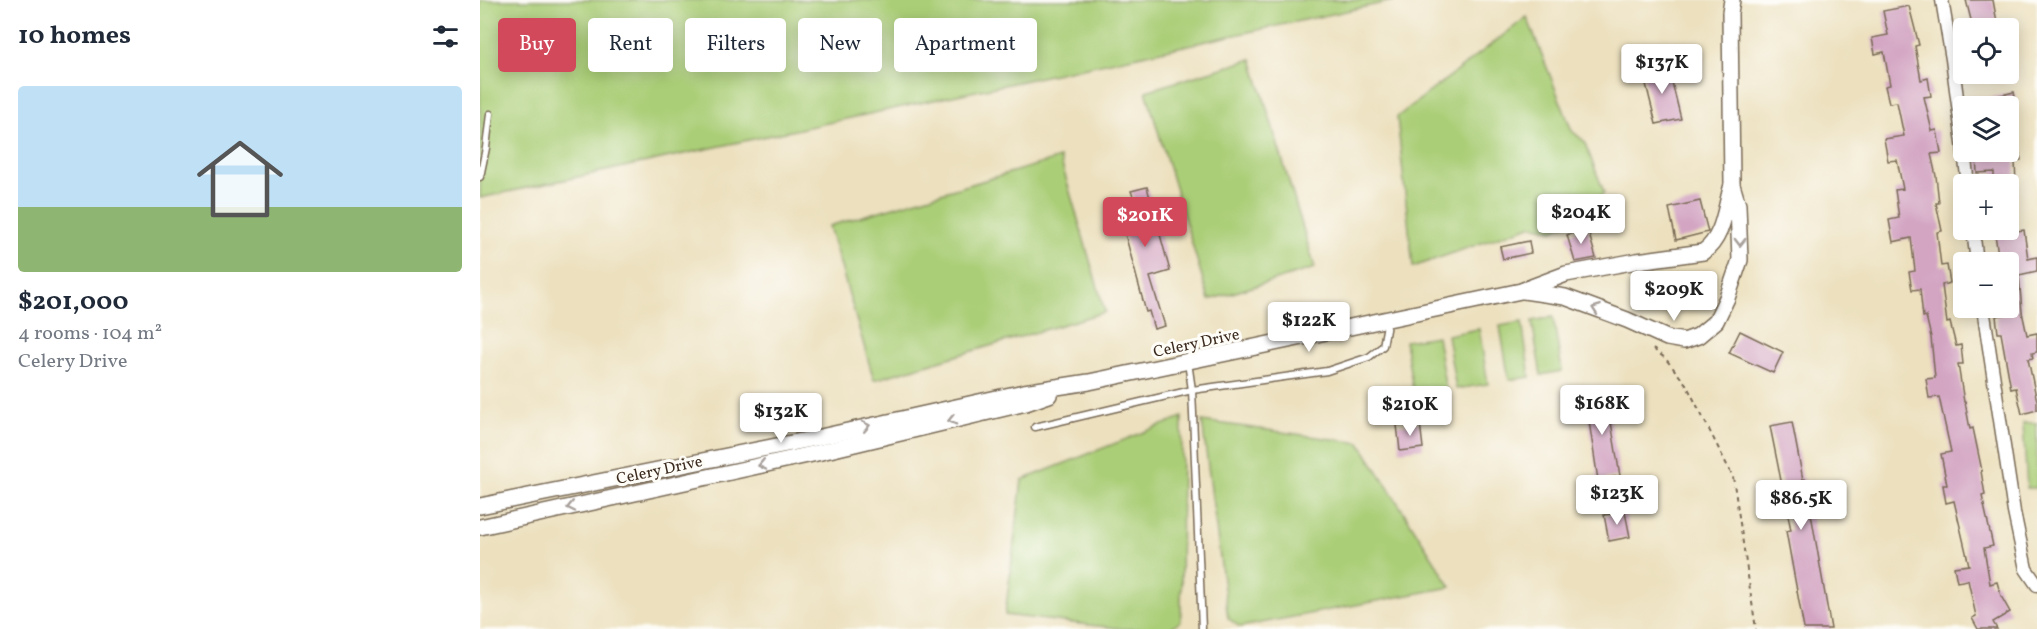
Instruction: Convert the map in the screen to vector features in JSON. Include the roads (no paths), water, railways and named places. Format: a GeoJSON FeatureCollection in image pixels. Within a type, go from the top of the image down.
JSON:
{"type":"FeatureCollection","features":[{"type":"Feature","properties":{"kind":"street","name":"Celery Drive"},"geometry":{"type":"LineString","coordinates":[[1521,291],[1564,297],[1627,320],[1667,338],[1684,341],[1698,336],[1716,321],[1727,298],[1740,260],[1738,206],[1732,185],[1730,13],[1732,0]]}},
{"type":"Feature","properties":{"kind":"street"},"geometry":{"type":"LineString","coordinates":[[1942,0],[1957,96]]}},
{"type":"Feature","properties":{"kind":"street","name":"Celery Drive"},"geometry":{"type":"LineString","coordinates":[[480,506],[816,438],[1024,392],[1089,382],[1188,362],[1521,291],[1566,274],[1702,252],[1718,237],[1732,185]]}},
{"type":"Feature","properties":{"kind":"street"},"geometry":{"type":"LineString","coordinates":[[1985,318],[2014,512],[2026,569],[2037,585]]}},
{"type":"Feature","properties":{"kind":"street","name":"Celery Drive"},"geometry":{"type":"LineString","coordinates":[[480,527],[828,450],[1026,403],[1089,382]]}},
{"type":"Feature","properties":{"kind":"lane"},"geometry":{"type":"LineString","coordinates":[[480,177],[490,114]]}},
{"type":"Feature","properties":{"kind":"lane"},"geometry":{"type":"LineString","coordinates":[[1035,427],[1192,390],[1327,371],[1350,364],[1369,357],[1383,346],[1388,319]]}},
{"type":"Feature","properties":{"kind":"lane"},"geometry":{"type":"LineString","coordinates":[[1188,362],[1192,390],[1202,629]]}}]}
